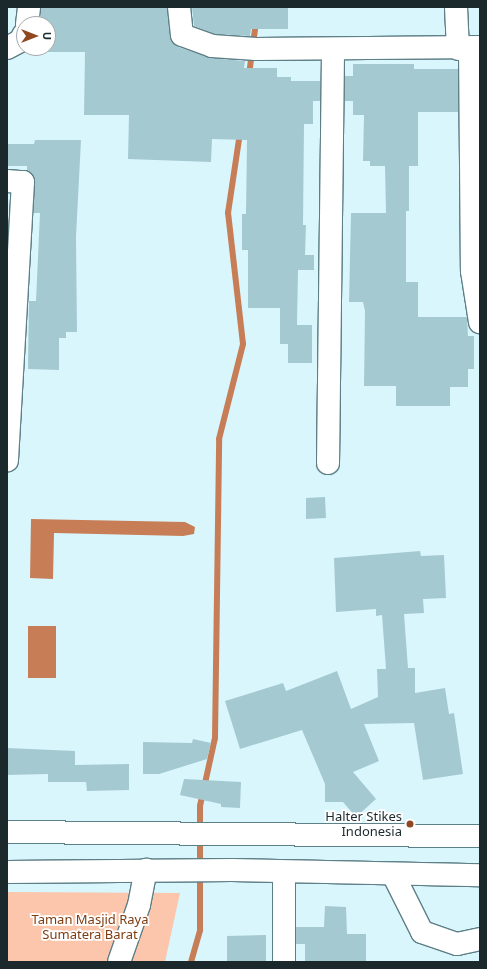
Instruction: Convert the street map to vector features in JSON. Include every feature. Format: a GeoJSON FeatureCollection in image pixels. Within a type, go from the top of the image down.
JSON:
{"type":"FeatureCollection","features":[{"type":"Feature","properties":{"kind":"street"},"geometry":{"type":"LineString","coordinates":[[178,7],[182,35],[204,44],[231,48],[469,48]]}},
{"type":"Feature","properties":{"kind":"street"},"geometry":{"type":"LineString","coordinates":[[456,7],[469,48],[472,271],[480,322]]}},
{"type":"Feature","properties":{"kind":"street"},"geometry":{"type":"LineString","coordinates":[[7,48],[16,43]]}},
{"type":"Feature","properties":{"kind":"street"},"geometry":{"type":"LineString","coordinates":[[328,464],[333,49]]}},
{"type":"Feature","properties":{"kind":"street"},"geometry":{"type":"LineString","coordinates":[[7,182],[23,182],[12,293],[7,461]]}},
{"type":"Feature","properties":{"kind":"street"},"geometry":{"type":"LineString","coordinates":[[7,832],[185,831],[480,836]]}},
{"type":"Feature","properties":{"kind":"street"},"geometry":{"type":"LineString","coordinates":[[119,962],[139,905],[146,870]]}},
{"type":"Feature","properties":{"kind":"street"},"geometry":{"type":"LineString","coordinates":[[7,872],[232,870],[480,875]]}},
{"type":"Feature","properties":{"kind":"street"},"geometry":{"type":"LineString","coordinates":[[284,872],[284,962]]}},
{"type":"Feature","properties":{"kind":"street"},"geometry":{"type":"LineString","coordinates":[[393,874],[422,932],[457,944],[480,939]]}},
{"type":"Feature","properties":{"kind":"green space","name":"Taman Masjid Raya Sumatera Barat"},"geometry":{"type":"Polygon","coordinates":[[[7,892],[180,893],[165,962],[7,962],[7,892]]]}},
{"type":"Feature","properties":{"kind":"shaded area"},"geometry":{"type":"Polygon","coordinates":[[[31,519],[185,522],[195,527],[194,534],[183,536],[54,533],[53,579],[30,578],[31,519]]]}},
{"type":"Feature","properties":{"kind":"shaded area"},"geometry":{"type":"Polygon","coordinates":[[[28,626],[56,626],[56,678],[28,678],[28,626]]]}},
{"type":"Feature","properties":{"kind":"building"},"geometry":{"type":"Polygon","coordinates":[[[41,7],[167,7],[170,37],[178,47],[211,58],[245,61],[244,68],[277,68],[277,77],[291,77],[291,81],[320,81],[320,101],[313,101],[313,124],[304,124],[303,225],[306,225],[305,255],[314,255],[314,270],[298,270],[297,325],[312,325],[312,363],[288,363],[288,344],[280,344],[280,308],[248,308],[248,250],[242,250],[242,214],[246,214],[247,140],[212,139],[211,162],[128,159],[129,115],[84,115],[85,52],[56,52],[56,16],[40,16],[41,7]]]}},
{"type":"Feature","properties":{"kind":"building"},"geometry":{"type":"Polygon","coordinates":[[[192,7],[288,7],[288,29],[251,29],[250,36],[215,34],[194,26],[192,7]]]}},
{"type":"Feature","properties":{"kind":"building"},"geometry":{"type":"Polygon","coordinates":[[[353,64],[414,64],[414,69],[458,69],[458,112],[418,112],[418,166],[409,166],[409,211],[406,211],[406,282],[418,282],[418,317],[467,317],[468,336],[474,336],[474,369],[468,369],[468,387],[450,387],[450,406],[396,406],[396,386],[364,386],[365,311],[363,302],[349,302],[351,213],[386,213],[385,166],[370,166],[370,161],[363,161],[364,115],[353,115],[353,101],[345,101],[345,76],[353,76],[353,64]]]}},
{"type":"Feature","properties":{"kind":"building"},"geometry":{"type":"Polygon","coordinates":[[[35,140],[81,140],[76,237],[77,332],[66,332],[66,338],[59,338],[59,370],[28,369],[29,301],[36,301],[40,213],[34,213],[34,177],[27,171],[27,166],[7,166],[7,144],[34,144],[35,140]]]}},
{"type":"Feature","properties":{"kind":"building"},"geometry":{"type":"Polygon","coordinates":[[[325,497],[326,518],[306,519],[306,498],[325,497]]]}},
{"type":"Feature","properties":{"kind":"building"},"geometry":{"type":"Polygon","coordinates":[[[420,551],[421,556],[444,555],[446,598],[423,599],[424,613],[404,614],[408,668],[415,668],[415,693],[445,688],[449,714],[454,713],[463,774],[423,780],[414,723],[364,724],[379,761],[353,772],[376,799],[356,817],[343,802],[325,802],[325,784],[302,730],[240,749],[225,701],[283,683],[286,691],[337,671],[351,709],[378,697],[377,669],[386,669],[382,615],[376,616],[376,609],[336,612],[334,558],[420,551]]]}},
{"type":"Feature","properties":{"kind":"building"},"geometry":{"type":"Polygon","coordinates":[[[193,739],[211,743],[207,759],[159,774],[143,774],[143,742],[192,743],[193,739]]]}},
{"type":"Feature","properties":{"kind":"building"},"geometry":{"type":"Polygon","coordinates":[[[7,748],[75,751],[75,765],[129,764],[129,790],[87,791],[86,782],[48,782],[48,774],[7,775],[7,748]]]}},
{"type":"Feature","properties":{"kind":"building"},"geometry":{"type":"Polygon","coordinates":[[[184,779],[241,782],[240,808],[221,807],[221,804],[180,795],[184,779]]]}},
{"type":"Feature","properties":{"kind":"building"},"geometry":{"type":"Polygon","coordinates":[[[325,906],[346,907],[347,934],[366,934],[366,962],[305,962],[305,944],[296,944],[296,927],[324,927],[325,906]]]}},
{"type":"Feature","properties":{"kind":"building"},"geometry":{"type":"Polygon","coordinates":[[[266,935],[266,962],[227,962],[227,936],[266,935]]]}},
{"type":"Feature","properties":{"kind":"waterway"},"geometry":{"type":"LineString","coordinates":[[249,75],[258,7]]}},
{"type":"Feature","properties":{"kind":"waterway"},"geometry":{"type":"LineString","coordinates":[[191,962],[200,930],[200,806],[215,738],[219,439],[243,344],[228,213],[240,133]]}},
{"type":"Feature","properties":{"kind":"place","name":"Halter Stikes Indonesia"},"geometry":{"type":"Point","coordinates":[410,824]}}]}
